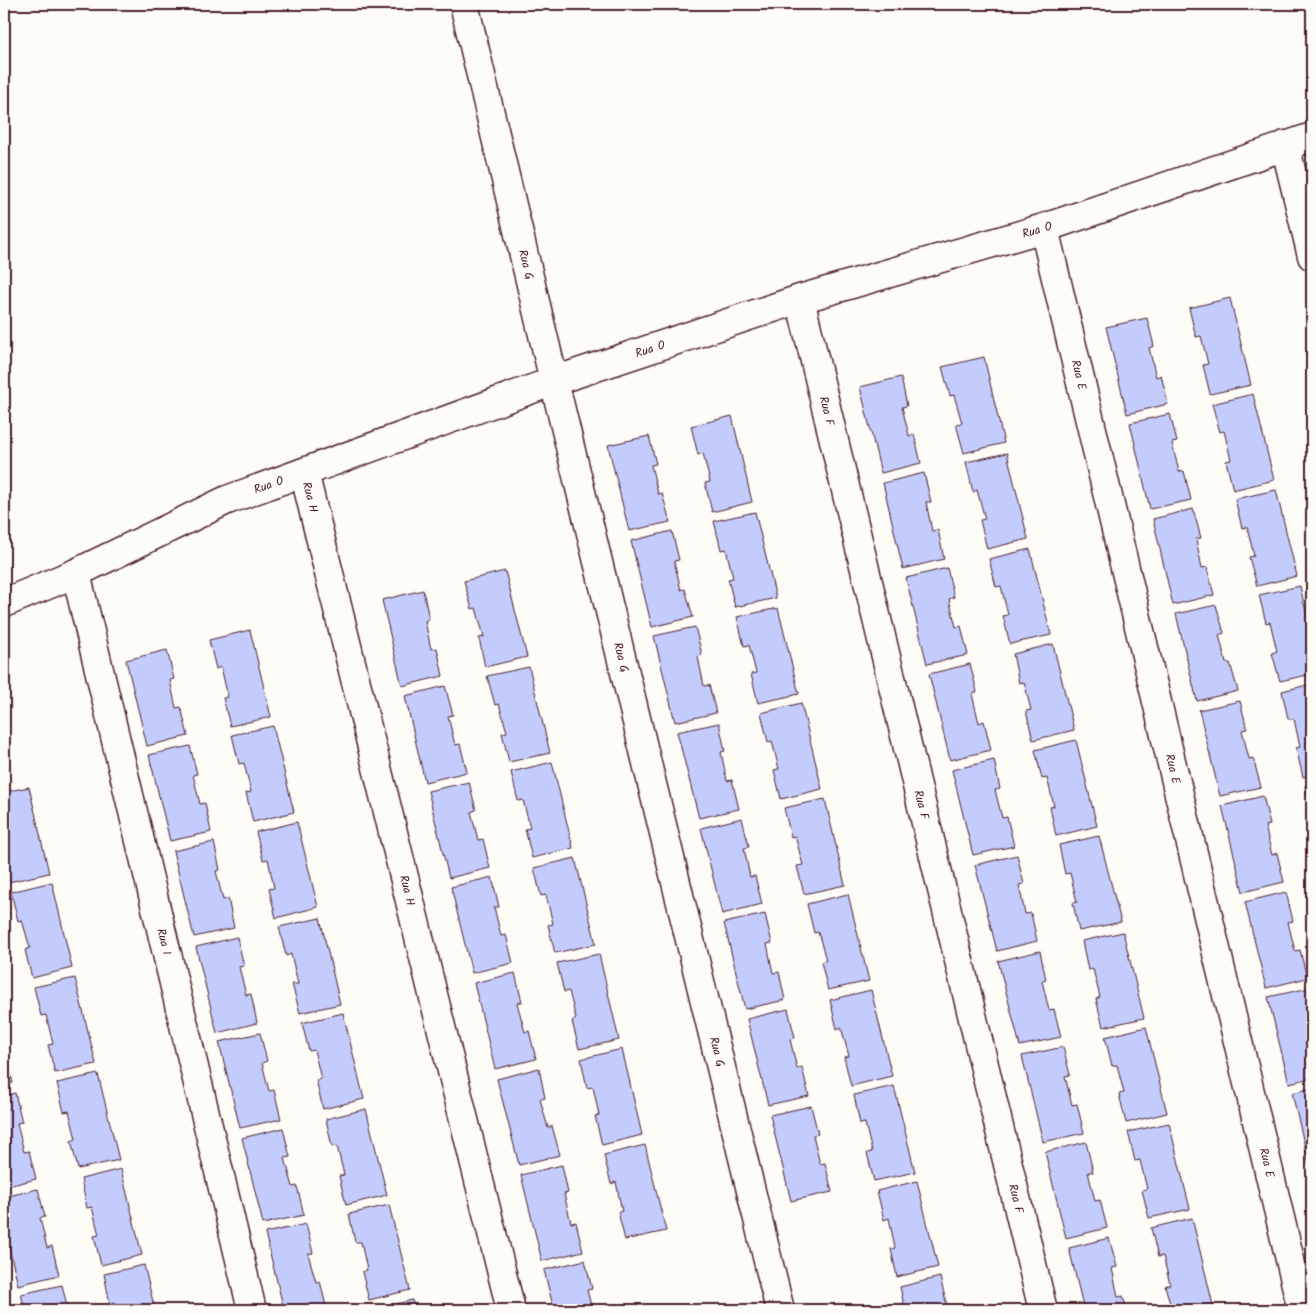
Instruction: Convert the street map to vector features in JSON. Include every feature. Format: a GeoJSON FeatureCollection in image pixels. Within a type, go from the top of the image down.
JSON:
{"type":"FeatureCollection","features":[{"type":"Feature","properties":{"kind":"street","name":"Rua G"},"geometry":{"type":"LineString","coordinates":[[464,4],[780,1310]]}},
{"type":"Feature","properties":{"kind":"street","name":"Rua O"},"geometry":{"type":"LineString","coordinates":[[4,603],[76,573],[227,500],[554,381],[800,299],[1044,228],[1312,137]]}},
{"type":"Feature","properties":{"kind":"street"},"geometry":{"type":"LineString","coordinates":[[1285,145],[1312,256]]}},
{"type":"Feature","properties":{"kind":"street","name":"Rua E"},"geometry":{"type":"LineString","coordinates":[[1044,228],[1302,1310]]}},
{"type":"Feature","properties":{"kind":"street","name":"Rua F"},"geometry":{"type":"LineString","coordinates":[[800,299],[1043,1310]]}},
{"type":"Feature","properties":{"kind":"street","name":"Rua H"},"geometry":{"type":"LineString","coordinates":[[304,472],[511,1310]]}},
{"type":"Feature","properties":{"kind":"street","name":"Rua I"},"geometry":{"type":"LineString","coordinates":[[76,573],[252,1310]]}},
{"type":"Feature","properties":{"kind":"building"},"geometry":{"type":"Polygon","coordinates":[[[1230,298],[1251,385],[1210,394],[1203,365],[1208,364],[1201,336],[1196,337],[1189,308],[1230,298]]]}},
{"type":"Feature","properties":{"kind":"building"},"geometry":{"type":"Polygon","coordinates":[[[1147,318],[1154,346],[1149,348],[1156,377],[1161,375],[1168,404],[1127,414],[1106,327],[1147,318]]]}},
{"type":"Feature","properties":{"kind":"building"},"geometry":{"type":"Polygon","coordinates":[[[984,357],[1004,443],[964,453],[956,424],[962,423],[954,395],[950,396],[942,367],[984,357]]]}},
{"type":"Feature","properties":{"kind":"building"},"geometry":{"type":"Polygon","coordinates":[[[901,377],[907,406],[902,407],[909,436],[914,434],[921,463],[881,473],[860,387],[901,377]]]}},
{"type":"Feature","properties":{"kind":"building"},"geometry":{"type":"Polygon","coordinates":[[[1253,394],[1274,480],[1233,490],[1226,461],[1231,460],[1224,431],[1220,432],[1212,404],[1253,394]]]}},
{"type":"Feature","properties":{"kind":"building"},"geometry":{"type":"Polygon","coordinates":[[[1170,414],[1177,442],[1172,443],[1179,472],[1184,471],[1191,500],[1150,509],[1130,423],[1170,414]]]}},
{"type":"Feature","properties":{"kind":"building"},"geometry":{"type":"Polygon","coordinates":[[[732,416],[752,502],[712,512],[705,483],[710,482],[703,453],[698,455],[691,426],[732,416]]]}},
{"type":"Feature","properties":{"kind":"building"},"geometry":{"type":"Polygon","coordinates":[[[649,436],[656,464],[651,465],[658,494],[662,493],[670,522],[629,531],[608,445],[649,436]]]}},
{"type":"Feature","properties":{"kind":"building"},"geometry":{"type":"Polygon","coordinates":[[[1007,453],[1028,539],[987,549],[980,520],[985,519],[977,490],[973,492],[966,462],[1007,453]]]}},
{"type":"Feature","properties":{"kind":"building"},"geometry":{"type":"Polygon","coordinates":[[[924,473],[931,502],[926,502],[932,531],[938,530],[944,559],[903,569],[883,483],[924,473]]]}},
{"type":"Feature","properties":{"kind":"building"},"geometry":{"type":"Polygon","coordinates":[[[1276,490],[1297,576],[1257,586],[1249,557],[1254,556],[1247,527],[1242,528],[1235,499],[1276,490]]]}},
{"type":"Feature","properties":{"kind":"building"},"geometry":{"type":"Polygon","coordinates":[[[1193,509],[1201,538],[1196,539],[1202,568],[1207,567],[1214,595],[1173,605],[1153,519],[1193,509]]]}},
{"type":"Feature","properties":{"kind":"building"},"geometry":{"type":"Polygon","coordinates":[[[755,512],[776,598],[735,607],[728,579],[733,578],[726,549],[721,550],[714,521],[755,512]]]}},
{"type":"Feature","properties":{"kind":"building"},"geometry":{"type":"Polygon","coordinates":[[[672,531],[679,560],[674,561],[681,590],[685,589],[693,617],[652,627],[631,541],[672,531]]]}},
{"type":"Feature","properties":{"kind":"building"},"geometry":{"type":"Polygon","coordinates":[[[1030,549],[1051,635],[1010,644],[1003,616],[1008,615],[1001,586],[996,587],[989,559],[1030,549]]]}},
{"type":"Feature","properties":{"kind":"building"},"geometry":{"type":"Polygon","coordinates":[[[947,568],[954,597],[949,599],[956,627],[961,626],[968,655],[927,664],[906,578],[947,568]]]}},
{"type":"Feature","properties":{"kind":"building"},"geometry":{"type":"Polygon","coordinates":[[[505,571],[527,657],[485,667],[479,638],[484,637],[476,608],[472,609],[464,581],[505,571]]]}},
{"type":"Feature","properties":{"kind":"building"},"geometry":{"type":"Polygon","coordinates":[[[1300,586],[1312,638],[1312,674],[1280,681],[1272,653],[1277,651],[1270,622],[1266,623],[1259,595],[1300,586]]]}},
{"type":"Feature","properties":{"kind":"building"},"geometry":{"type":"Polygon","coordinates":[[[423,590],[429,619],[425,621],[431,649],[437,648],[443,676],[402,686],[382,600],[423,590]]]}},
{"type":"Feature","properties":{"kind":"building"},"geometry":{"type":"Polygon","coordinates":[[[1216,605],[1224,633],[1219,635],[1226,663],[1230,663],[1238,691],[1197,701],[1176,614],[1216,605]]]}},
{"type":"Feature","properties":{"kind":"building"},"geometry":{"type":"Polygon","coordinates":[[[778,608],[799,694],[758,703],[751,674],[756,673],[749,645],[744,646],[737,617],[778,608]]]}},
{"type":"Feature","properties":{"kind":"building"},"geometry":{"type":"Polygon","coordinates":[[[695,627],[702,655],[698,657],[704,686],[709,685],[716,713],[675,722],[654,636],[695,627]]]}},
{"type":"Feature","properties":{"kind":"building"},"geometry":{"type":"Polygon","coordinates":[[[250,630],[271,717],[230,726],[223,698],[228,697],[221,667],[216,669],[209,640],[250,630]]]}},
{"type":"Feature","properties":{"kind":"building"},"geometry":{"type":"Polygon","coordinates":[[[1053,644],[1074,730],[1033,740],[1026,711],[1031,710],[1024,682],[1019,683],[1013,654],[1053,644]]]}},
{"type":"Feature","properties":{"kind":"building"},"geometry":{"type":"Polygon","coordinates":[[[167,650],[174,679],[170,680],[176,708],[181,707],[188,736],[147,746],[126,660],[167,650]]]}},
{"type":"Feature","properties":{"kind":"building"},"geometry":{"type":"Polygon","coordinates":[[[970,664],[977,692],[972,694],[979,723],[984,721],[991,750],[950,760],[929,674],[970,664]]]}},
{"type":"Feature","properties":{"kind":"building"},"geometry":{"type":"Polygon","coordinates":[[[529,667],[550,753],[509,762],[502,733],[507,732],[499,704],[495,705],[487,676],[529,667]]]}},
{"type":"Feature","properties":{"kind":"building"},"geometry":{"type":"Polygon","coordinates":[[[1312,684],[1312,775],[1303,777],[1296,748],[1300,747],[1294,719],[1288,719],[1282,691],[1312,684]]]}},
{"type":"Feature","properties":{"kind":"building"},"geometry":{"type":"Polygon","coordinates":[[[445,686],[453,715],[448,716],[455,745],[460,744],[467,772],[425,782],[405,696],[445,686]]]}},
{"type":"Feature","properties":{"kind":"building"},"geometry":{"type":"Polygon","coordinates":[[[1240,701],[1247,729],[1242,730],[1249,759],[1253,758],[1261,787],[1220,796],[1199,710],[1240,701]]]}},
{"type":"Feature","properties":{"kind":"building"},"geometry":{"type":"Polygon","coordinates":[[[801,703],[822,789],[781,799],[774,770],[779,769],[772,741],[768,742],[761,713],[801,703]]]}},
{"type":"Feature","properties":{"kind":"building"},"geometry":{"type":"Polygon","coordinates":[[[719,723],[725,751],[721,752],[727,781],[732,780],[739,809],[699,818],[677,732],[719,723]]]}},
{"type":"Feature","properties":{"kind":"building"},"geometry":{"type":"Polygon","coordinates":[[[273,726],[294,812],[253,822],[246,793],[251,792],[244,763],[239,764],[232,735],[273,726]]]}},
{"type":"Feature","properties":{"kind":"building"},"geometry":{"type":"Polygon","coordinates":[[[1076,740],[1097,826],[1056,836],[1050,807],[1054,806],[1047,778],[1042,779],[1035,750],[1076,740]]]}},
{"type":"Feature","properties":{"kind":"building"},"geometry":{"type":"Polygon","coordinates":[[[190,746],[197,774],[193,775],[200,804],[205,803],[211,832],[170,841],[149,755],[190,746]]]}},
{"type":"Feature","properties":{"kind":"building"},"geometry":{"type":"Polygon","coordinates":[[[994,760],[1000,789],[995,790],[1002,818],[1007,817],[1014,846],[973,855],[952,770],[994,760]]]}},
{"type":"Feature","properties":{"kind":"building"},"geometry":{"type":"Polygon","coordinates":[[[552,762],[573,848],[532,858],[525,829],[530,828],[523,800],[518,801],[511,772],[552,762]]]}},
{"type":"Feature","properties":{"kind":"building"},"geometry":{"type":"Polygon","coordinates":[[[469,782],[476,810],[471,812],[478,840],[483,839],[490,868],[449,878],[428,791],[469,782]]]}},
{"type":"Feature","properties":{"kind":"building"},"geometry":{"type":"Polygon","coordinates":[[[1312,785],[1312,815],[1305,786],[1312,785]]]}},
{"type":"Feature","properties":{"kind":"building"},"geometry":{"type":"Polygon","coordinates":[[[29,787],[49,873],[9,882],[4,863],[4,853],[6,852],[4,842],[4,792],[29,787]]]}},
{"type":"Feature","properties":{"kind":"building"},"geometry":{"type":"Polygon","coordinates":[[[1263,796],[1270,825],[1265,826],[1272,855],[1277,853],[1284,882],[1243,892],[1222,806],[1263,796]]]}},
{"type":"Feature","properties":{"kind":"building"},"geometry":{"type":"Polygon","coordinates":[[[825,799],[845,885],[804,894],[797,866],[803,865],[795,836],[791,837],[784,808],[825,799]]]}},
{"type":"Feature","properties":{"kind":"building"},"geometry":{"type":"Polygon","coordinates":[[[742,818],[749,847],[744,848],[750,877],[755,876],[762,904],[722,914],[701,828],[742,818]]]}},
{"type":"Feature","properties":{"kind":"building"},"geometry":{"type":"Polygon","coordinates":[[[297,822],[318,907],[276,918],[269,889],[274,888],[268,859],[263,860],[256,832],[297,822]]]}},
{"type":"Feature","properties":{"kind":"building"},"geometry":{"type":"Polygon","coordinates":[[[1099,836],[1121,922],[1079,931],[1073,903],[1077,902],[1070,873],[1065,874],[1059,845],[1099,836]]]}},
{"type":"Feature","properties":{"kind":"building"},"geometry":{"type":"Polygon","coordinates":[[[214,842],[220,870],[216,871],[223,900],[228,898],[234,928],[194,937],[173,851],[214,842]]]}},
{"type":"Feature","properties":{"kind":"building"},"geometry":{"type":"Polygon","coordinates":[[[1017,855],[1024,884],[1019,885],[1025,914],[1031,913],[1037,941],[997,951],[975,865],[1017,855]]]}},
{"type":"Feature","properties":{"kind":"building"},"geometry":{"type":"Polygon","coordinates":[[[575,858],[596,944],[555,953],[548,925],[553,924],[546,895],[541,896],[534,868],[575,858]]]}},
{"type":"Feature","properties":{"kind":"building"},"geometry":{"type":"Polygon","coordinates":[[[492,877],[499,907],[494,907],[501,936],[506,935],[513,963],[472,973],[451,887],[492,877]]]}},
{"type":"Feature","properties":{"kind":"building"},"geometry":{"type":"Polygon","coordinates":[[[52,882],[72,968],[32,978],[25,950],[30,948],[22,920],[18,921],[11,892],[52,882]]]}},
{"type":"Feature","properties":{"kind":"building"},"geometry":{"type":"Polygon","coordinates":[[[1286,892],[1293,921],[1288,922],[1295,951],[1300,950],[1307,978],[1266,988],[1245,902],[1286,892]]]}},
{"type":"Feature","properties":{"kind":"building"},"geometry":{"type":"Polygon","coordinates":[[[848,894],[869,981],[828,990],[821,962],[826,960],[818,932],[814,933],[807,904],[848,894]]]}},
{"type":"Feature","properties":{"kind":"building"},"geometry":{"type":"Polygon","coordinates":[[[765,914],[772,943],[767,944],[773,973],[779,972],[785,1000],[745,1009],[724,923],[765,914]]]}},
{"type":"Feature","properties":{"kind":"building"},"geometry":{"type":"Polygon","coordinates":[[[320,918],[340,1004],[300,1013],[292,984],[298,984],[291,954],[286,956],[279,927],[320,918]]]}},
{"type":"Feature","properties":{"kind":"building"},"geometry":{"type":"Polygon","coordinates":[[[1123,932],[1144,1018],[1103,1027],[1096,999],[1100,997],[1093,969],[1088,970],[1082,941],[1123,932]]]}},
{"type":"Feature","properties":{"kind":"building"},"geometry":{"type":"Polygon","coordinates":[[[237,937],[244,966],[239,967],[246,995],[251,994],[257,1023],[217,1033],[196,947],[237,937]]]}},
{"type":"Feature","properties":{"kind":"building"},"geometry":{"type":"Polygon","coordinates":[[[1040,951],[1046,980],[1042,981],[1049,1010],[1054,1009],[1061,1037],[1020,1046],[998,961],[1040,951]]]}},
{"type":"Feature","properties":{"kind":"building"},"geometry":{"type":"Polygon","coordinates":[[[599,954],[619,1040],[579,1049],[572,1021],[576,1019],[569,991],[564,992],[557,963],[599,954]]]}},
{"type":"Feature","properties":{"kind":"building"},"geometry":{"type":"Polygon","coordinates":[[[515,973],[522,1002],[517,1003],[525,1032],[529,1031],[536,1059],[495,1069],[474,983],[515,973]]]}},
{"type":"Feature","properties":{"kind":"building"},"geometry":{"type":"Polygon","coordinates":[[[75,978],[96,1064],[55,1073],[48,1045],[53,1044],[46,1015],[41,1016],[34,987],[75,978]]]}},
{"type":"Feature","properties":{"kind":"building"},"geometry":{"type":"Polygon","coordinates":[[[1309,988],[1312,1000],[1312,1078],[1289,1083],[1268,997],[1309,988]]]}},
{"type":"Feature","properties":{"kind":"building"},"geometry":{"type":"Polygon","coordinates":[[[871,990],[892,1076],[851,1086],[844,1057],[849,1056],[841,1027],[837,1029],[830,1000],[871,990]]]}},
{"type":"Feature","properties":{"kind":"building"},"geometry":{"type":"Polygon","coordinates":[[[788,1009],[795,1038],[790,1039],[797,1069],[802,1067],[809,1096],[768,1105],[747,1019],[788,1009]]]}},
{"type":"Feature","properties":{"kind":"building"},"geometry":{"type":"Polygon","coordinates":[[[343,1013],[364,1099],[323,1109],[316,1080],[321,1079],[314,1050],[309,1051],[302,1023],[343,1013]]]}},
{"type":"Feature","properties":{"kind":"building"},"geometry":{"type":"Polygon","coordinates":[[[1146,1027],[1167,1113],[1126,1123],[1119,1094],[1124,1093],[1117,1065],[1112,1066],[1105,1037],[1146,1027]]]}},
{"type":"Feature","properties":{"kind":"building"},"geometry":{"type":"Polygon","coordinates":[[[260,1033],[267,1061],[262,1063],[269,1091],[274,1090],[281,1119],[240,1128],[219,1042],[260,1033]]]}},
{"type":"Feature","properties":{"kind":"building"},"geometry":{"type":"Polygon","coordinates":[[[1063,1047],[1070,1075],[1065,1076],[1072,1105],[1077,1104],[1084,1133],[1043,1142],[1022,1056],[1063,1047]]]}},
{"type":"Feature","properties":{"kind":"building"},"geometry":{"type":"Polygon","coordinates":[[[622,1049],[642,1135],[602,1145],[595,1116],[599,1115],[593,1087],[587,1088],[581,1059],[622,1049]]]}},
{"type":"Feature","properties":{"kind":"building"},"geometry":{"type":"Polygon","coordinates":[[[6,1055],[13,1083],[4,1085],[4,1056],[6,1055]]]}},
{"type":"Feature","properties":{"kind":"building"},"geometry":{"type":"Polygon","coordinates":[[[539,1068],[545,1098],[540,1099],[548,1128],[552,1126],[560,1155],[519,1165],[497,1079],[539,1068]]]}},
{"type":"Feature","properties":{"kind":"building"},"geometry":{"type":"Polygon","coordinates":[[[98,1074],[119,1160],[78,1169],[71,1141],[76,1139],[69,1111],[64,1112],[57,1083],[98,1074]]]}},
{"type":"Feature","properties":{"kind":"building"},"geometry":{"type":"Polygon","coordinates":[[[894,1086],[915,1172],[874,1181],[867,1153],[872,1152],[865,1123],[860,1124],[854,1095],[894,1086]]]}},
{"type":"Feature","properties":{"kind":"building"},"geometry":{"type":"Polygon","coordinates":[[[1312,1088],[1312,1177],[1292,1093],[1312,1088]]]}},
{"type":"Feature","properties":{"kind":"building"},"geometry":{"type":"Polygon","coordinates":[[[15,1093],[22,1122],[17,1123],[24,1152],[29,1151],[36,1179],[4,1187],[4,1096],[15,1093]]]}},
{"type":"Feature","properties":{"kind":"building"},"geometry":{"type":"Polygon","coordinates":[[[811,1106],[818,1134],[813,1135],[820,1164],[825,1163],[832,1192],[791,1201],[770,1115],[811,1106]]]}},
{"type":"Feature","properties":{"kind":"building"},"geometry":{"type":"Polygon","coordinates":[[[366,1109],[387,1195],[346,1205],[339,1176],[344,1175],[337,1146],[332,1147],[326,1119],[366,1109]]]}},
{"type":"Feature","properties":{"kind":"building"},"geometry":{"type":"Polygon","coordinates":[[[1169,1123],[1190,1209],[1149,1218],[1142,1190],[1147,1189],[1140,1160],[1135,1161],[1128,1132],[1169,1123]]]}},
{"type":"Feature","properties":{"kind":"building"},"geometry":{"type":"Polygon","coordinates":[[[283,1128],[290,1157],[285,1158],[293,1187],[297,1186],[304,1215],[263,1224],[242,1138],[283,1128]]]}},
{"type":"Feature","properties":{"kind":"building"},"geometry":{"type":"Polygon","coordinates":[[[1086,1142],[1093,1172],[1088,1172],[1095,1201],[1100,1200],[1107,1228],[1066,1238],[1045,1152],[1086,1142]]]}},
{"type":"Feature","properties":{"kind":"building"},"geometry":{"type":"Polygon","coordinates":[[[645,1145],[666,1231],[625,1240],[618,1212],[622,1211],[616,1182],[611,1184],[604,1155],[645,1145]]]}},
{"type":"Feature","properties":{"kind":"building"},"geometry":{"type":"Polygon","coordinates":[[[562,1165],[568,1193],[564,1194],[571,1223],[576,1222],[583,1251],[542,1261],[521,1175],[562,1165]]]}},
{"type":"Feature","properties":{"kind":"building"},"geometry":{"type":"Polygon","coordinates":[[[121,1169],[142,1255],[101,1265],[94,1236],[99,1235],[92,1207],[87,1208],[81,1179],[121,1169]]]}},
{"type":"Feature","properties":{"kind":"building"},"geometry":{"type":"Polygon","coordinates":[[[917,1181],[938,1267],[897,1277],[891,1249],[895,1248],[889,1218],[884,1220],[877,1191],[917,1181]]]}},
{"type":"Feature","properties":{"kind":"building"},"geometry":{"type":"Polygon","coordinates":[[[38,1189],[45,1217],[40,1218],[47,1248],[52,1246],[59,1275],[18,1285],[4,1226],[4,1197],[38,1189]]]}},
{"type":"Feature","properties":{"kind":"building"},"geometry":{"type":"Polygon","coordinates":[[[389,1205],[410,1290],[369,1300],[362,1272],[367,1270],[361,1242],[355,1242],[349,1214],[389,1205]]]}},
{"type":"Feature","properties":{"kind":"building"},"geometry":{"type":"Polygon","coordinates":[[[1192,1218],[1213,1305],[1190,1310],[1172,1310],[1165,1286],[1170,1284],[1163,1256],[1158,1257],[1151,1228],[1192,1218]]]}},
{"type":"Feature","properties":{"kind":"building"},"geometry":{"type":"Polygon","coordinates":[[[306,1224],[313,1253],[308,1254],[316,1282],[320,1281],[327,1310],[284,1310],[265,1233],[306,1224]]]}},
{"type":"Feature","properties":{"kind":"building"},"geometry":{"type":"Polygon","coordinates":[[[1109,1238],[1117,1267],[1112,1268],[1118,1297],[1123,1296],[1127,1310],[1084,1310],[1069,1248],[1109,1238]]]}},
{"type":"Feature","properties":{"kind":"building"},"geometry":{"type":"Polygon","coordinates":[[[585,1260],[592,1289],[587,1290],[592,1310],[554,1310],[544,1270],[585,1260]]]}},
{"type":"Feature","properties":{"kind":"building"},"geometry":{"type":"Polygon","coordinates":[[[144,1265],[155,1310],[117,1310],[115,1302],[110,1304],[104,1274],[144,1265]]]}},
{"type":"Feature","properties":{"kind":"building"},"geometry":{"type":"Polygon","coordinates":[[[940,1277],[948,1310],[905,1310],[900,1287],[940,1277]]]}},
{"type":"Feature","properties":{"kind":"building"},"geometry":{"type":"Polygon","coordinates":[[[62,1285],[68,1310],[25,1310],[21,1294],[62,1285]]]}},
{"type":"Feature","properties":{"kind":"building"},"geometry":{"type":"Polygon","coordinates":[[[412,1300],[415,1310],[372,1310],[412,1300]]]}}]}
